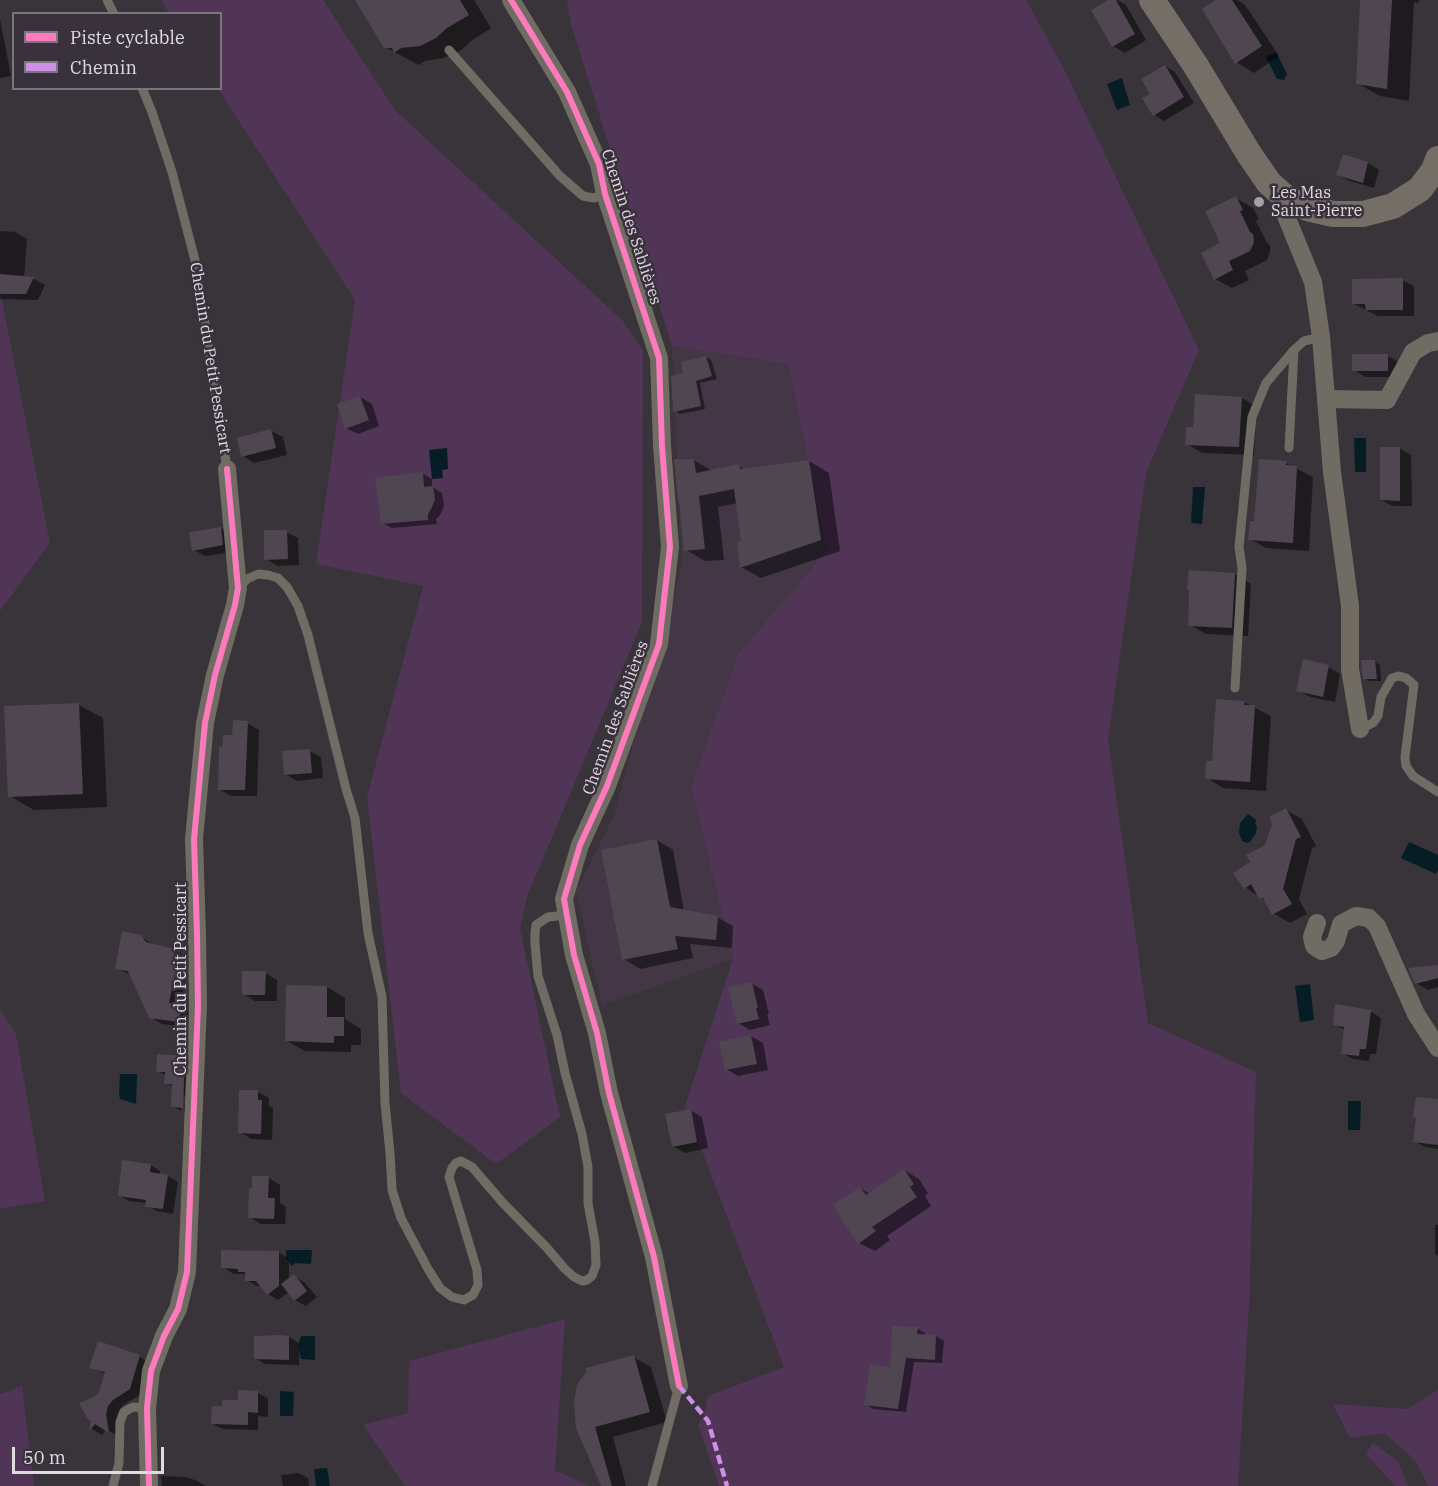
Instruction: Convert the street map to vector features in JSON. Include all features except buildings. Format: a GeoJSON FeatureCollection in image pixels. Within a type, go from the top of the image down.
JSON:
{"type":"FeatureCollection","features":[{"type":"Feature","properties":{"kind":"street","name":"Chemin des Sablières"},"geometry":{"type":"LineString","coordinates":[[511,0],[567,92],[599,164],[605,194],[659,358],[662,446],[670,547],[659,644],[607,786],[580,845],[564,899],[574,955],[597,1033],[609,1093],[654,1257],[679,1386]]}},
{"type":"Feature","properties":{"kind":"street"},"geometry":{"type":"LineString","coordinates":[[1159,3],[1249,154],[1269,183],[1286,198],[1307,208],[1334,214],[1363,214],[1393,206],[1420,189],[1434,170],[1438,159]]}},
{"type":"Feature","properties":{"kind":"street"},"geometry":{"type":"LineString","coordinates":[[1286,198],[1284,211],[1313,282],[1321,338],[1332,472],[1350,606],[1350,669],[1360,729]]}},
{"type":"Feature","properties":{"kind":"street"},"geometry":{"type":"LineString","coordinates":[[1327,399],[1387,400],[1413,352],[1428,343],[1438,341]]}},
{"type":"Feature","properties":{"kind":"street","name":"Chemin du Petit Pessicart"},"geometry":{"type":"LineString","coordinates":[[149,1486],[147,1408],[151,1371],[164,1336],[178,1309],[187,1272],[198,1006],[194,839],[205,723],[215,675],[236,604],[238,588],[227,470]]}},
{"type":"Feature","properties":{"kind":"street"},"geometry":{"type":"LineString","coordinates":[[1317,923],[1312,937],[1314,946],[1322,951],[1331,948],[1336,941],[1341,924],[1356,916],[1369,918],[1377,926],[1416,1014],[1438,1048]]}},
{"type":"Feature","properties":{"kind":"lane"},"geometry":{"type":"LineString","coordinates":[[449,50],[560,176],[583,196],[594,198],[605,194]]}},
{"type":"Feature","properties":{"kind":"lane","name":"Chemin du Petit Pessicart"},"geometry":{"type":"LineString","coordinates":[[143,90],[172,172],[196,264],[227,470]]}},
{"type":"Feature","properties":{"kind":"lane"},"geometry":{"type":"LineString","coordinates":[[1235,688],[1242,567],[1239,547],[1252,417],[1266,383],[1294,350],[1304,341],[1321,338]]}},
{"type":"Feature","properties":{"kind":"lane"},"geometry":{"type":"LineString","coordinates":[[1289,448],[1294,350]]}},
{"type":"Feature","properties":{"kind":"lane"},"geometry":{"type":"LineString","coordinates":[[238,588],[247,579],[258,574],[268,574],[278,578],[287,587],[298,606],[308,635],[355,818],[368,933],[382,997],[385,1102],[392,1190],[401,1218],[428,1269],[440,1288],[452,1297],[464,1300],[473,1295],[478,1285],[477,1270],[449,1178],[452,1168],[461,1161],[472,1167],[502,1203],[548,1248],[569,1273],[582,1281],[587,1280],[592,1276],[596,1265],[595,1242],[588,1203],[588,1167],[582,1134],[557,1035],[538,976],[535,944],[536,925],[548,917],[567,915]]}},
{"type":"Feature","properties":{"kind":"lane"},"geometry":{"type":"LineString","coordinates":[[1360,729],[1373,723],[1378,716],[1381,697],[1392,678],[1399,676],[1406,678],[1414,685],[1405,757],[1406,766],[1413,776],[1438,792]]}},
{"type":"Feature","properties":{"kind":"lane"},"geometry":{"type":"LineString","coordinates":[[652,1486],[679,1386]]}},
{"type":"Feature","properties":{"kind":"lane"},"geometry":{"type":"LineString","coordinates":[[113,1486],[119,1463],[120,1422],[124,1412],[133,1407],[147,1408]]}},
{"type":"Feature","properties":{"kind":"shaded area"},"geometry":{"type":"Polygon","coordinates":[[[161,0],[323,0],[395,110],[623,321],[643,351],[642,622],[527,897],[520,929],[560,1117],[496,1164],[401,1093],[367,797],[423,586],[316,564],[355,300],[219,90],[222,90],[222,12],[168,12],[161,0]]]}},
{"type":"Feature","properties":{"kind":"shaded area"},"geometry":{"type":"Polygon","coordinates":[[[567,0],[1026,0],[1064,69],[1199,350],[1146,473],[1108,739],[1148,1023],[1256,1072],[1249,1306],[1238,1486],[719,1486],[698,1424],[704,1416],[708,1396],[784,1367],[685,1106],[733,959],[691,787],[738,654],[827,551],[788,364],[672,346],[570,21],[567,0]]]}},
{"type":"Feature","properties":{"kind":"shaded area"},"geometry":{"type":"Polygon","coordinates":[[[0,290],[50,543],[0,611],[0,290]]]}},
{"type":"Feature","properties":{"kind":"shaded area"},"geometry":{"type":"Polygon","coordinates":[[[672,346],[788,364],[827,552],[738,654],[691,787],[733,959],[602,1006],[576,892],[614,815],[682,566],[672,346]]]}},
{"type":"Feature","properties":{"kind":"shaded area"},"geometry":{"type":"Polygon","coordinates":[[[0,1009],[16,1034],[45,1201],[0,1209],[0,1009]]]}},
{"type":"Feature","properties":{"kind":"shaded area"},"geometry":{"type":"Polygon","coordinates":[[[565,1319],[555,1470],[589,1486],[405,1486],[363,1425],[408,1413],[409,1361],[565,1319]]]}},
{"type":"Feature","properties":{"kind":"shaded area"},"geometry":{"type":"Polygon","coordinates":[[[22,1386],[34,1486],[0,1486],[0,1394],[22,1386]]]}},
{"type":"Feature","properties":{"kind":"shaded area"},"geometry":{"type":"Polygon","coordinates":[[[1438,1390],[1438,1486],[1428,1486],[1416,1461],[1384,1433],[1350,1438],[1333,1404],[1407,1409],[1438,1390]]]}},
{"type":"Feature","properties":{"kind":"shaded area"},"geometry":{"type":"Polygon","coordinates":[[[1373,1443],[1397,1460],[1408,1486],[1395,1486],[1366,1454],[1373,1443]]]}},
{"type":"Feature","properties":{"kind":"water"},"geometry":{"type":"Polygon","coordinates":[[[1276,52],[1287,74],[1284,80],[1277,79],[1266,57],[1276,52]]]}},
{"type":"Feature","properties":{"kind":"water"},"geometry":{"type":"Polygon","coordinates":[[[1122,78],[1130,105],[1117,110],[1107,84],[1122,78]]]}},
{"type":"Feature","properties":{"kind":"water"},"geometry":{"type":"Polygon","coordinates":[[[1354,438],[1366,438],[1366,472],[1355,472],[1354,438]]]}},
{"type":"Feature","properties":{"kind":"water"},"geometry":{"type":"Polygon","coordinates":[[[447,448],[448,469],[442,470],[443,478],[432,479],[429,450],[447,448]]]}},
{"type":"Feature","properties":{"kind":"water"},"geometry":{"type":"Polygon","coordinates":[[[1193,487],[1205,487],[1202,524],[1191,523],[1193,487]]]}},
{"type":"Feature","properties":{"kind":"water"},"geometry":{"type":"Polygon","coordinates":[[[1248,814],[1256,820],[1257,827],[1256,833],[1247,843],[1242,841],[1239,833],[1240,823],[1248,814]]]}},
{"type":"Feature","properties":{"kind":"water"},"geometry":{"type":"Polygon","coordinates":[[[1409,842],[1438,855],[1436,874],[1401,858],[1409,842]]]}},
{"type":"Feature","properties":{"kind":"water"},"geometry":{"type":"Polygon","coordinates":[[[1310,984],[1314,1020],[1300,1022],[1295,986],[1310,984]]]}},
{"type":"Feature","properties":{"kind":"water"},"geometry":{"type":"Polygon","coordinates":[[[120,1074],[137,1074],[136,1104],[120,1099],[120,1074]]]}},
{"type":"Feature","properties":{"kind":"water"},"geometry":{"type":"Polygon","coordinates":[[[1348,1101],[1361,1101],[1360,1130],[1348,1130],[1348,1101]]]}},
{"type":"Feature","properties":{"kind":"water"},"geometry":{"type":"Polygon","coordinates":[[[286,1250],[312,1250],[311,1264],[295,1263],[292,1266],[286,1258],[286,1250]]]}},
{"type":"Feature","properties":{"kind":"water"},"geometry":{"type":"Polygon","coordinates":[[[301,1336],[315,1336],[315,1360],[301,1359],[298,1346],[301,1336]]]}},
{"type":"Feature","properties":{"kind":"water"},"geometry":{"type":"Polygon","coordinates":[[[280,1391],[294,1392],[293,1416],[280,1416],[280,1391]]]}},
{"type":"Feature","properties":{"kind":"water"},"geometry":{"type":"Polygon","coordinates":[[[327,1468],[330,1486],[316,1486],[314,1469],[327,1468]]]}},
{"type":"Feature","properties":{"kind":"marked path"},"geometry":{"type":"LineString","coordinates":[[679,1386],[708,1421],[727,1486]]}},
{"type":"Feature","properties":{"kind":"cycle path"},"geometry":{"type":"LineString","coordinates":[[511,0],[567,92],[599,164],[605,194],[659,358],[662,446],[670,547],[659,644],[607,786],[580,845],[564,899],[574,955],[597,1033],[609,1093],[654,1257],[679,1386]]}},
{"type":"Feature","properties":{"kind":"cycle path"},"geometry":{"type":"LineString","coordinates":[[149,1486],[147,1408],[151,1371],[164,1336],[178,1309],[187,1272],[198,1006],[194,839],[205,723],[238,588],[227,469]]}},
{"type":"Feature","properties":{"kind":"place","name":"Les Mas Saint-Pierre"},"geometry":{"type":"Point","coordinates":[1259,202]}}]}
